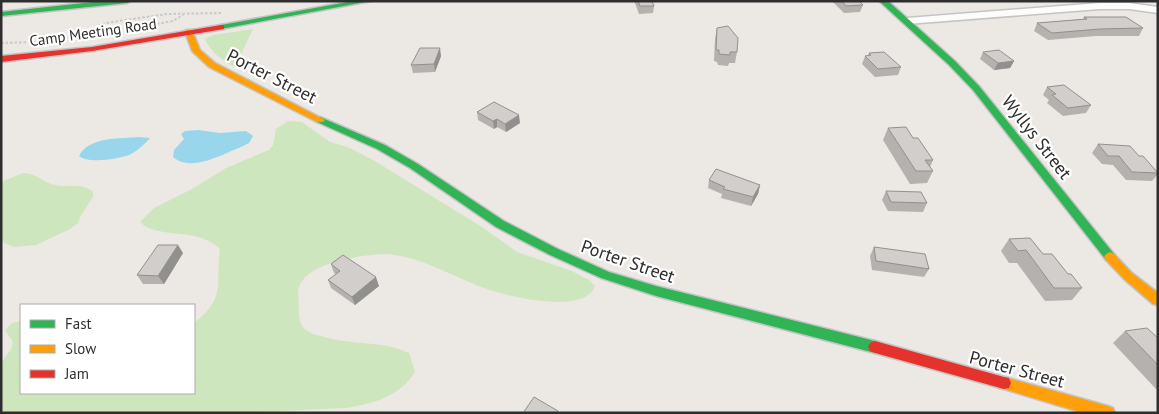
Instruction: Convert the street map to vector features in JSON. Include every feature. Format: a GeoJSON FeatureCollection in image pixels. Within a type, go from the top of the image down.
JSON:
{"type":"FeatureCollection","features":[{"type":"Feature","properties":{"kind":"main road"},"geometry":{"type":"LineString","coordinates":[[1,14],[127,1]]}},
{"type":"Feature","properties":{"kind":"main road","name":"Camp Meeting Road"},"geometry":{"type":"LineString","coordinates":[[1,58],[66,52],[367,1]]}},
{"type":"Feature","properties":{"kind":"main road","name":"Wyllys Street"},"geometry":{"type":"LineString","coordinates":[[883,1],[976,88],[1097,242],[1128,276],[1158,300]]}},
{"type":"Feature","properties":{"kind":"main road","name":"Porter Street"},"geometry":{"type":"LineString","coordinates":[[189,32],[196,51],[212,65],[314,117],[381,147],[414,166],[500,224],[554,252],[605,275],[656,291],[850,340],[1108,413]]}},
{"type":"Feature","properties":{"kind":"street"},"geometry":{"type":"LineString","coordinates":[[907,22],[1100,6],[1129,6],[1158,10]]}},
{"type":"Feature","properties":{"kind":"path"},"geometry":{"type":"LineString","coordinates":[[85,34],[107,23],[162,14],[225,13]]}},
{"type":"Feature","properties":{"kind":"path"},"geometry":{"type":"LineString","coordinates":[[157,24],[173,21],[184,14]]}},
{"type":"Feature","properties":{"kind":"path"},"geometry":{"type":"LineString","coordinates":[[61,39],[113,31]]}},
{"type":"Feature","properties":{"kind":"path"},"geometry":{"type":"LineString","coordinates":[[1,43],[39,42]]}},
{"type":"Feature","properties":{"kind":"green space"},"geometry":{"type":"Polygon","coordinates":[[[253,29],[235,67],[217,56],[205,39],[213,35],[253,29]]]}},
{"type":"Feature","properties":{"kind":"green space"},"geometry":{"type":"Polygon","coordinates":[[[288,121],[302,122],[330,142],[350,148],[373,160],[482,227],[517,252],[572,271],[589,280],[595,286],[589,295],[578,300],[549,302],[493,291],[420,261],[394,255],[366,256],[344,260],[317,269],[306,276],[301,283],[298,295],[301,323],[308,331],[324,337],[379,345],[400,349],[409,353],[415,372],[402,387],[385,398],[346,408],[232,413],[1,413],[1,363],[11,349],[13,342],[5,330],[12,323],[20,321],[20,394],[195,394],[195,322],[211,306],[218,290],[220,249],[211,242],[200,238],[156,231],[140,222],[154,208],[192,189],[226,168],[269,150],[273,145],[276,129],[288,121]]]}},
{"type":"Feature","properties":{"kind":"green space"},"geometry":{"type":"Polygon","coordinates":[[[23,173],[28,173],[55,185],[84,187],[93,192],[93,197],[78,223],[70,229],[36,245],[13,247],[1,241],[1,182],[23,173]]]}},
{"type":"Feature","properties":{"kind":"water"},"geometry":{"type":"Polygon","coordinates":[[[198,130],[220,133],[246,131],[253,136],[249,143],[198,163],[180,161],[173,157],[174,150],[184,139],[181,134],[185,131],[198,130]]]}},
{"type":"Feature","properties":{"kind":"water"},"geometry":{"type":"Polygon","coordinates":[[[139,137],[150,138],[139,149],[126,156],[113,159],[90,160],[79,156],[90,145],[98,142],[139,137]]]}},
{"type":"Feature","properties":{"kind":"building"},"geometry":{"type":"Polygon","coordinates":[[[638,1],[652,1],[654,6],[640,6],[638,1]]]}},
{"type":"Feature","properties":{"kind":"building"},"geometry":{"type":"Polygon","coordinates":[[[842,1],[859,1],[863,5],[846,6],[842,1]]]}},
{"type":"Feature","properties":{"kind":"building"},"geometry":{"type":"Polygon","coordinates":[[[1084,17],[1126,17],[1143,28],[1052,33],[1037,23],[1087,19],[1084,17]]]}},
{"type":"Feature","properties":{"kind":"building"},"geometry":{"type":"Polygon","coordinates":[[[728,26],[738,38],[737,52],[730,52],[730,55],[719,54],[719,50],[716,50],[717,28],[728,26]]]}},
{"type":"Feature","properties":{"kind":"building"},"geometry":{"type":"Polygon","coordinates":[[[420,48],[440,48],[434,64],[411,65],[420,48]]]}},
{"type":"Feature","properties":{"kind":"building"},"geometry":{"type":"Polygon","coordinates":[[[999,50],[1014,61],[998,63],[983,52],[999,50]]]}},
{"type":"Feature","properties":{"kind":"building"},"geometry":{"type":"Polygon","coordinates":[[[884,52],[901,67],[878,69],[865,56],[871,55],[869,53],[884,52]]]}},
{"type":"Feature","properties":{"kind":"building"},"geometry":{"type":"Polygon","coordinates":[[[1064,85],[1091,105],[1068,108],[1052,95],[1056,94],[1047,87],[1064,85]]]}},
{"type":"Feature","properties":{"kind":"building"},"geometry":{"type":"Polygon","coordinates":[[[494,102],[519,115],[505,124],[497,119],[493,121],[477,112],[494,102]]]}},
{"type":"Feature","properties":{"kind":"building"},"geometry":{"type":"Polygon","coordinates":[[[906,127],[913,138],[918,138],[933,160],[925,160],[933,171],[916,171],[888,128],[906,127]]]}},
{"type":"Feature","properties":{"kind":"building"},"geometry":{"type":"Polygon","coordinates":[[[1098,144],[1130,146],[1139,156],[1143,156],[1158,173],[1132,172],[1119,156],[1108,156],[1098,144]]]}},
{"type":"Feature","properties":{"kind":"building"},"geometry":{"type":"Polygon","coordinates":[[[716,169],[760,185],[753,197],[723,189],[725,187],[709,180],[716,169]]]}},
{"type":"Feature","properties":{"kind":"building"},"geometry":{"type":"Polygon","coordinates":[[[886,191],[921,192],[927,203],[891,202],[886,191]]]}},
{"type":"Feature","properties":{"kind":"building"},"geometry":{"type":"Polygon","coordinates":[[[1030,238],[1043,254],[1052,254],[1082,288],[1054,288],[1026,250],[1018,251],[1009,239],[1030,238]]]}},
{"type":"Feature","properties":{"kind":"building"},"geometry":{"type":"Polygon","coordinates":[[[158,245],[178,245],[158,276],[137,275],[158,245]]]}},
{"type":"Feature","properties":{"kind":"building"},"geometry":{"type":"Polygon","coordinates":[[[874,247],[925,254],[929,269],[876,261],[874,247]]]}},
{"type":"Feature","properties":{"kind":"building"},"geometry":{"type":"Polygon","coordinates":[[[343,255],[376,277],[352,297],[328,280],[340,271],[331,264],[343,255]]]}},
{"type":"Feature","properties":{"kind":"building"},"geometry":{"type":"Polygon","coordinates":[[[1147,328],[1158,338],[1158,365],[1125,331],[1147,328]]]}},
{"type":"Feature","properties":{"kind":"building"},"geometry":{"type":"Polygon","coordinates":[[[534,397],[558,411],[557,413],[523,413],[534,397]]]}},
{"type":"Feature","properties":{"kind":"traffic: fast"},"geometry":{"type":"LineString","coordinates":[[1,14],[127,1]]}},
{"type":"Feature","properties":{"kind":"traffic: fast"},"geometry":{"type":"LineString","coordinates":[[221,27],[367,1]]}},
{"type":"Feature","properties":{"kind":"traffic: fast"},"geometry":{"type":"LineString","coordinates":[[883,1],[952,63],[976,88],[1110,257]]}},
{"type":"Feature","properties":{"kind":"traffic: fast"},"geometry":{"type":"LineString","coordinates":[[320,120],[381,147],[414,166],[500,224],[554,252],[605,275],[656,291],[875,347]]}},
{"type":"Feature","properties":{"kind":"traffic: slow"},"geometry":{"type":"LineString","coordinates":[[189,32],[196,51],[212,65],[320,120]]}},
{"type":"Feature","properties":{"kind":"traffic: slow"},"geometry":{"type":"LineString","coordinates":[[1110,257],[1128,276],[1158,300]]}},
{"type":"Feature","properties":{"kind":"traffic: slow"},"geometry":{"type":"LineString","coordinates":[[1004,383],[1108,413]]}},
{"type":"Feature","properties":{"kind":"traffic: jam"},"geometry":{"type":"LineString","coordinates":[[1,59],[92,49],[221,27]]}},
{"type":"Feature","properties":{"kind":"traffic: jam"},"geometry":{"type":"LineString","coordinates":[[875,347],[1004,383]]}}]}
